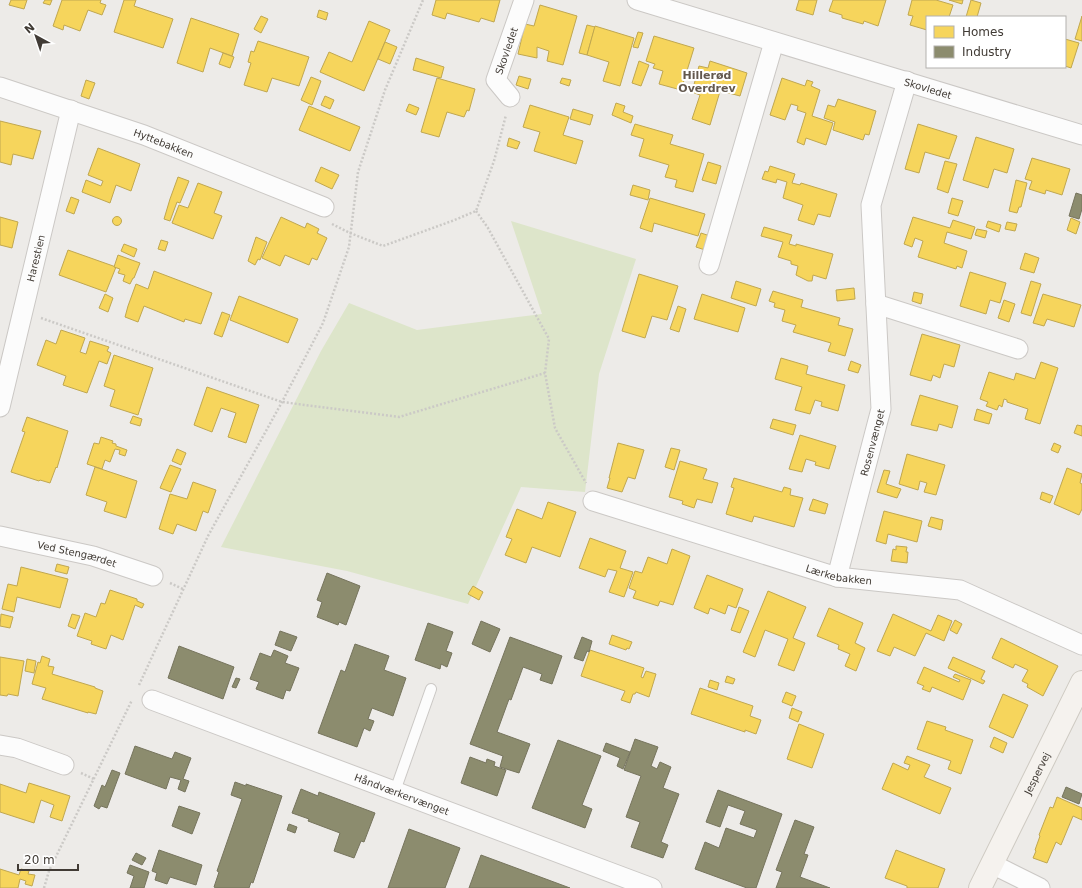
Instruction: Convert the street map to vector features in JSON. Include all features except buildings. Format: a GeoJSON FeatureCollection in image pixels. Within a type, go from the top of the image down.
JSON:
{"type":"FeatureCollection","features":[{"type":"Feature","properties":{"kind":"street","name":"Skovledet"},"geometry":{"type":"LineString","coordinates":[[510,97],[496,80],[524,0]]}},
{"type":"Feature","properties":{"kind":"street","name":"Skovledet"},"geometry":{"type":"LineString","coordinates":[[637,0],[1082,135]]}},
{"type":"Feature","properties":{"kind":"street"},"geometry":{"type":"LineString","coordinates":[[709,265],[774,42]]}},
{"type":"Feature","properties":{"kind":"street","name":"Rosenvænget"},"geometry":{"type":"LineString","coordinates":[[837,577],[881,409],[871,205],[907,82]]}},
{"type":"Feature","properties":{"kind":"street","name":"Hyttebakken"},"geometry":{"type":"LineString","coordinates":[[0,87],[152,138],[324,207]]}},
{"type":"Feature","properties":{"kind":"street","name":"Harestien"},"geometry":{"type":"LineString","coordinates":[[0,408],[71,110]]}},
{"type":"Feature","properties":{"kind":"street"},"geometry":{"type":"LineString","coordinates":[[876,304],[1018,348]]}},
{"type":"Feature","properties":{"kind":"street","name":"Lærkebakken"},"geometry":{"type":"LineString","coordinates":[[590,492],[837,577],[960,590],[1082,645]]}},
{"type":"Feature","properties":{"kind":"street","name":"Ved Stengærdet"},"geometry":{"type":"LineString","coordinates":[[0,536],[93,556],[153,576]]}},
{"type":"Feature","properties":{"kind":"street","name":"Jespervej"},"geometry":{"type":"LineString","coordinates":[[980,888],[1082,682]]}},
{"type":"Feature","properties":{"kind":"street","name":"Håndværkervænget"},"geometry":{"type":"LineString","coordinates":[[152,700],[652,888]]}},
{"type":"Feature","properties":{"kind":"street"},"geometry":{"type":"LineString","coordinates":[[0,745],[17,748],[64,765]]}},
{"type":"Feature","properties":{"kind":"street"},"geometry":{"type":"LineString","coordinates":[[992,864],[1040,888]]}},
{"type":"Feature","properties":{"kind":"lane"},"geometry":{"type":"LineString","coordinates":[[395,791],[431,689]]}},
{"type":"Feature","properties":{"kind":"path"},"geometry":{"type":"LineString","coordinates":[[138,686],[208,536],[282,402],[323,323],[349,247],[358,172],[385,90],[423,0]]}},
{"type":"Feature","properties":{"kind":"path"},"geometry":{"type":"LineString","coordinates":[[350,234],[383,246],[452,221],[476,210],[494,161],[510,97]]}},
{"type":"Feature","properties":{"kind":"path"},"geometry":{"type":"LineString","coordinates":[[476,210],[488,228],[549,339],[545,373],[555,428],[590,492]]}},
{"type":"Feature","properties":{"kind":"path"},"geometry":{"type":"LineString","coordinates":[[22,313],[54,322],[282,402],[399,417],[545,373]]}},
{"type":"Feature","properties":{"kind":"path"},"geometry":{"type":"LineString","coordinates":[[44,888],[49,871],[132,700]]}},
{"type":"Feature","properties":{"kind":"green space"},"geometry":{"type":"Polygon","coordinates":[[[511,221],[636,259],[599,374],[585,492],[521,487],[468,604],[347,571],[221,547],[321,351],[349,303],[417,330],[542,314],[511,221]]]}},
{"type":"Feature","properties":{"kind":"district","name":"Hillerød Overdrev"},"geometry":{"type":"Point","coordinates":[707,81]}}]}
